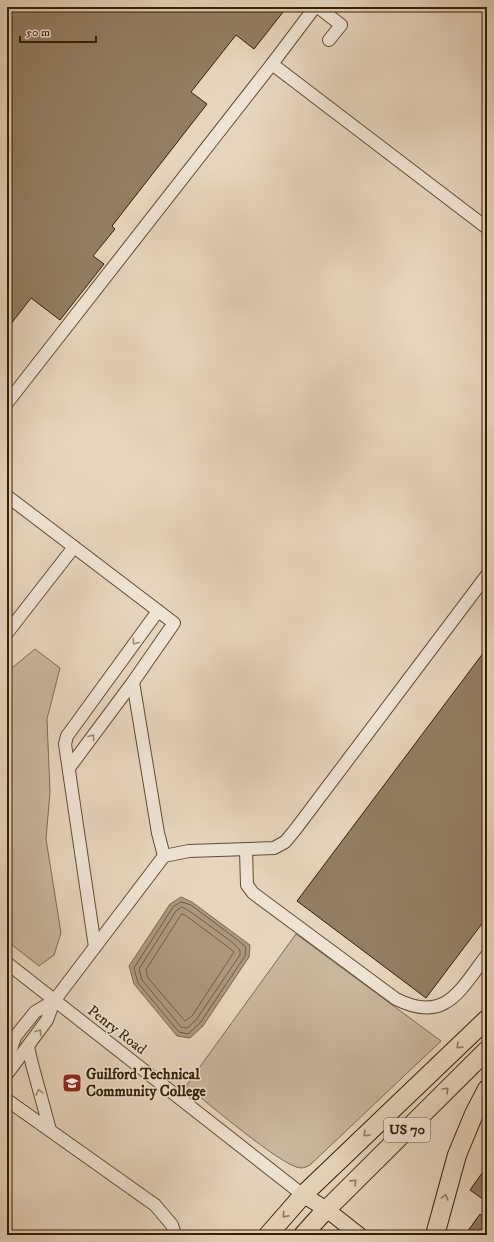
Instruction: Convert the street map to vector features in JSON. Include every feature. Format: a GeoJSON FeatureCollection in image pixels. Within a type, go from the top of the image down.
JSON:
{"type":"FeatureCollection","features":[{"type":"Feature","properties":{"kind":"highway","name":"US 70"},"geometry":{"type":"LineString","coordinates":[[268,1235],[303,1195],[487,1019]]}},
{"type":"Feature","properties":{"kind":"highway","name":"US 70"},"geometry":{"type":"LineString","coordinates":[[303,1235],[323,1212],[487,1050]]}},
{"type":"Feature","properties":{"kind":"highway"},"geometry":{"type":"LineString","coordinates":[[435,1235],[457,1156],[474,1114],[487,1089]]}},
{"type":"Feature","properties":{"kind":"main road"},"geometry":{"type":"LineString","coordinates":[[303,1195],[323,1212],[344,1235]]}},
{"type":"Feature","properties":{"kind":"main road"},"geometry":{"type":"LineString","coordinates":[[323,1212],[359,1235]]}},
{"type":"Feature","properties":{"kind":"street"},"geometry":{"type":"LineString","coordinates":[[7,403],[317,7],[341,25],[329,40]]}},
{"type":"Feature","properties":{"kind":"street"},"geometry":{"type":"LineString","coordinates":[[272,64],[487,228]]}},
{"type":"Feature","properties":{"kind":"street"},"geometry":{"type":"LineString","coordinates":[[7,496],[174,623],[133,682],[69,768]]}},
{"type":"Feature","properties":{"kind":"street"},"geometry":{"type":"LineString","coordinates":[[7,634],[74,547]]}},
{"type":"Feature","properties":{"kind":"street"},"geometry":{"type":"LineString","coordinates":[[7,1074],[47,1020],[54,1001],[164,856],[189,852],[274,848],[285,842],[487,575]]}},
{"type":"Feature","properties":{"kind":"street"},"geometry":{"type":"LineString","coordinates":[[95,947],[65,744],[67,736],[158,611]]}},
{"type":"Feature","properties":{"kind":"street"},"geometry":{"type":"LineString","coordinates":[[133,682],[158,832],[164,856]]}},
{"type":"Feature","properties":{"kind":"street"},"geometry":{"type":"LineString","coordinates":[[246,850],[247,885],[253,893],[396,999],[408,1005],[421,1008],[435,1007],[446,1003],[460,991],[487,955]]}},
{"type":"Feature","properties":{"kind":"street","name":"Penry Road"},"geometry":{"type":"LineString","coordinates":[[7,963],[303,1195]]}},
{"type":"Feature","properties":{"kind":"street"},"geometry":{"type":"LineString","coordinates":[[7,1055],[11,1049],[11,1037],[35,1012],[54,1001]]}},
{"type":"Feature","properties":{"kind":"street"},"geometry":{"type":"LineString","coordinates":[[28,1047],[50,1130]]}},
{"type":"Feature","properties":{"kind":"street"},"geometry":{"type":"LineString","coordinates":[[7,1100],[156,1205],[172,1224],[175,1235]]}},
{"type":"Feature","properties":{"kind":"shaded area"},"geometry":{"type":"Polygon","coordinates":[[[35,649],[60,668],[47,719],[50,792],[46,839],[61,933],[54,955],[39,966],[7,941],[7,672],[35,649]]]}},
{"type":"Feature","properties":{"kind":"shaded area"},"geometry":{"type":"Polygon","coordinates":[[[296,934],[441,1041],[310,1165],[301,1168],[292,1165],[262,1146],[186,1086],[296,934]]]}},
{"type":"Feature","properties":{"kind":"water"},"geometry":{"type":"Polygon","coordinates":[[[181,897],[192,902],[250,945],[249,957],[203,1026],[190,1038],[177,1036],[134,984],[129,966],[170,904],[181,897]]]}},
{"type":"Feature","properties":{"kind":"building"},"geometry":{"type":"Polygon","coordinates":[[[7,7],[287,7],[254,49],[236,35],[191,92],[207,104],[112,226],[115,229],[93,256],[104,264],[60,320],[31,298],[7,329],[7,7]]]}},
{"type":"Feature","properties":{"kind":"building"},"geometry":{"type":"Polygon","coordinates":[[[487,648],[487,917],[426,998],[297,901],[487,648]]]}},
{"type":"Feature","properties":{"kind":"building"},"geometry":{"type":"Polygon","coordinates":[[[487,1166],[487,1202],[470,1190],[487,1166]]]}},
{"type":"Feature","properties":{"kind":"building"},"geometry":{"type":"Polygon","coordinates":[[[480,1214],[487,1219],[487,1235],[465,1235],[480,1214]]]}},
{"type":"Feature","properties":{"kind":"place","name":"Guilford Technical Community College"},"geometry":{"type":"Point","coordinates":[72,1083]}}]}
